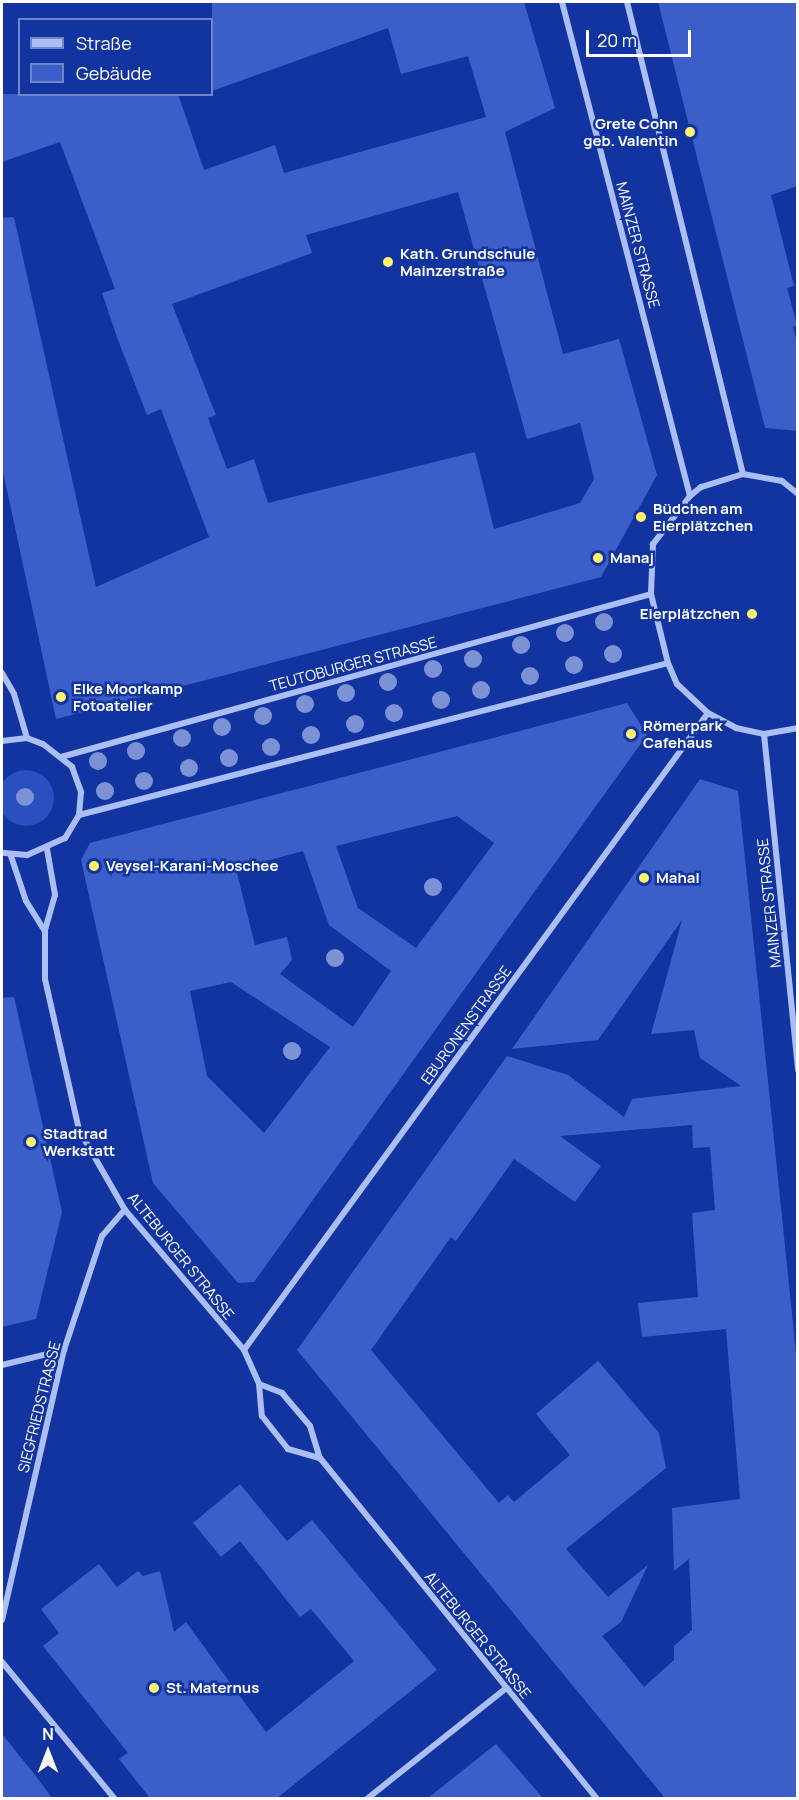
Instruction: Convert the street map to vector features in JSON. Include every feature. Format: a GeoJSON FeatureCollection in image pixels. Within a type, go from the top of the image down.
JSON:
{"type":"FeatureCollection","features":[{"type":"Feature","properties":{"kind":"street","name":"MAINZER STRASSE"},"geometry":{"type":"LineString","coordinates":[[562,2],[690,496]]}},
{"type":"Feature","properties":{"kind":"street"},"geometry":{"type":"LineString","coordinates":[[627,2],[743,474]]}},
{"type":"Feature","properties":{"kind":"street"},"geometry":{"type":"LineString","coordinates":[[798,494],[782,481],[743,474],[701,488],[690,496],[652,544],[651,594],[668,663],[677,684],[708,713],[736,728],[764,734],[798,728]]}},
{"type":"Feature","properties":{"kind":"street","name":"TEUTOBURGER STRASSE"},"geometry":{"type":"LineString","coordinates":[[60,757],[651,594]]}},
{"type":"Feature","properties":{"kind":"street"},"geometry":{"type":"LineString","coordinates":[[79,815],[668,663]]}},
{"type":"Feature","properties":{"kind":"street"},"geometry":{"type":"LineString","coordinates":[[2,672],[14,694],[27,738]]}},
{"type":"Feature","properties":{"kind":"street","name":"EBURONENSTRASSE"},"geometry":{"type":"LineString","coordinates":[[244,1350],[708,713]]}},
{"type":"Feature","properties":{"kind":"street","name":"MAINZER STRASSE"},"geometry":{"type":"LineString","coordinates":[[764,734],[798,1070]]}},
{"type":"Feature","properties":{"kind":"street"},"geometry":{"type":"LineString","coordinates":[[2,741],[27,738],[44,744],[72,767],[79,783],[79,815],[65,838],[47,849],[10,856],[2,853]]}},
{"type":"Feature","properties":{"kind":"street","name":"ALTEBURGER STRASSE"},"geometry":{"type":"LineString","coordinates":[[47,849],[55,895],[45,931],[45,979],[79,1130],[125,1210],[244,1350],[259,1384],[262,1416],[288,1449],[320,1458]]}},
{"type":"Feature","properties":{"kind":"street"},"geometry":{"type":"LineString","coordinates":[[10,856],[26,901],[45,931]]}},
{"type":"Feature","properties":{"kind":"street","name":"SIEGFRIEDSTRASSE"},"geometry":{"type":"LineString","coordinates":[[2,1620],[64,1350],[102,1236],[125,1210]]}},
{"type":"Feature","properties":{"kind":"street"},"geometry":{"type":"LineString","coordinates":[[2,1365],[64,1350]]}},
{"type":"Feature","properties":{"kind":"street","name":"ALTEBURGER STRASSE"},"geometry":{"type":"LineString","coordinates":[[259,1384],[282,1393],[310,1426],[320,1458],[596,1798]]}},
{"type":"Feature","properties":{"kind":"street"},"geometry":{"type":"LineString","coordinates":[[2,1662],[114,1798]]}},
{"type":"Feature","properties":{"kind":"street"},"geometry":{"type":"LineString","coordinates":[[368,1798],[506,1689]]}},
{"type":"Feature","properties":{"kind":"shaded area"},"geometry":{"type":"Polygon","coordinates":[[[26,770],[37,772],[46,778],[53,793],[52,809],[46,818],[37,824],[26,826],[15,824],[6,818],[0,809],[0,787],[6,778],[15,772],[26,770]]]}},
{"type":"Feature","properties":{"kind":"building"},"geometry":{"type":"Polygon","coordinates":[[[212,2],[524,2],[555,108],[505,132],[563,354],[619,339],[657,475],[601,577],[56,719],[2,467],[2,218],[14,217],[96,587],[209,537],[161,409],[147,415],[118,340],[102,293],[115,289],[60,142],[2,162],[2,94],[18,94],[18,96],[179,96],[204,170],[275,145],[284,173],[486,117],[468,56],[401,74],[388,28],[213,91],[212,2]],[[458,192],[306,235],[312,253],[172,304],[216,415],[208,418],[227,469],[254,459],[268,503],[475,452],[494,529],[580,503],[594,479],[580,423],[527,439],[458,192]]]}},
{"type":"Feature","properties":{"kind":"building"},"geometry":{"type":"Polygon","coordinates":[[[658,2],[798,2],[798,186],[771,195],[794,286],[787,288],[797,325],[793,327],[798,347],[798,431],[765,428],[658,2]]]}},
{"type":"Feature","properties":{"kind":"building"},"geometry":{"type":"Polygon","coordinates":[[[627,703],[647,735],[254,1282],[238,1283],[153,1183],[81,860],[90,843],[627,703]],[[457,816],[336,846],[358,908],[416,948],[494,843],[457,816]],[[303,851],[236,869],[255,945],[287,937],[292,960],[280,974],[353,1027],[391,971],[329,925],[303,851]],[[231,982],[190,991],[207,1076],[264,1133],[330,1047],[231,982]]]}},
{"type":"Feature","properties":{"kind":"building"},"geometry":{"type":"Polygon","coordinates":[[[700,779],[738,791],[798,1372],[798,1798],[665,1798],[297,1350],[507,1056],[568,1075],[624,1117],[632,1099],[741,1086],[700,1058],[694,1030],[651,1034],[682,920],[598,1040],[512,1049],[700,779]],[[692,1125],[560,1136],[601,1166],[575,1202],[514,1159],[456,1241],[451,1237],[371,1350],[499,1503],[508,1495],[514,1502],[570,1455],[536,1414],[598,1361],[659,1433],[666,1468],[566,1549],[608,1597],[648,1565],[621,1622],[602,1636],[644,1687],[674,1660],[674,1646],[692,1630],[689,1559],[674,1571],[672,1508],[740,1499],[726,1329],[642,1337],[638,1303],[698,1297],[692,1213],[715,1210],[710,1147],[693,1148],[692,1125]]]}},
{"type":"Feature","properties":{"kind":"building"},"geometry":{"type":"Polygon","coordinates":[[[14,997],[62,1212],[36,1319],[2,1327],[2,998],[14,997]]]}},
{"type":"Feature","properties":{"kind":"building"},"geometry":{"type":"Polygon","coordinates":[[[240,1484],[287,1541],[312,1520],[437,1670],[277,1798],[150,1798],[119,1759],[128,1753],[43,1646],[59,1633],[41,1609],[99,1564],[117,1587],[138,1571],[143,1576],[160,1571],[174,1632],[186,1622],[266,1732],[354,1661],[311,1609],[300,1617],[240,1541],[221,1557],[193,1523],[240,1484]]]}},
{"type":"Feature","properties":{"kind":"building"},"geometry":{"type":"Polygon","coordinates":[[[2,1734],[35,1775],[52,1798],[2,1798],[2,1734]]]}},
{"type":"Feature","properties":{"kind":"building"},"geometry":{"type":"Polygon","coordinates":[[[496,1744],[543,1798],[428,1798],[496,1744]]]}},
{"type":"Feature","properties":{"kind":"place","name":"Grete Cohn geb. Valentin"},"geometry":{"type":"Point","coordinates":[690,132]}},
{"type":"Feature","properties":{"kind":"place","name":"Kath. Grundschule Mainzerstraße"},"geometry":{"type":"Point","coordinates":[388,262]}},
{"type":"Feature","properties":{"kind":"place","name":"Büdchen am Eierplätzchen"},"geometry":{"type":"Point","coordinates":[641,517]}},
{"type":"Feature","properties":{"kind":"place","name":"Manaj"},"geometry":{"type":"Point","coordinates":[598,558]}},
{"type":"Feature","properties":{"kind":"place","name":"Eierplätzchen"},"geometry":{"type":"Point","coordinates":[752,614]}},
{"type":"Feature","properties":{"kind":"place","name":"Elke Moorkamp Fotoatelier"},"geometry":{"type":"Point","coordinates":[61,697]}},
{"type":"Feature","properties":{"kind":"place","name":"Römerpark Cafehaus"},"geometry":{"type":"Point","coordinates":[631,734]}},
{"type":"Feature","properties":{"kind":"place","name":"Veysel-Karani-Moschee"},"geometry":{"type":"Point","coordinates":[94,866]}},
{"type":"Feature","properties":{"kind":"place","name":"Mahal"},"geometry":{"type":"Point","coordinates":[644,878]}},
{"type":"Feature","properties":{"kind":"place","name":"Stadtrad Werkstatt"},"geometry":{"type":"Point","coordinates":[31,1142]}},
{"type":"Feature","properties":{"kind":"place","name":"St. Maternus"},"geometry":{"type":"Point","coordinates":[154,1688]}}]}
